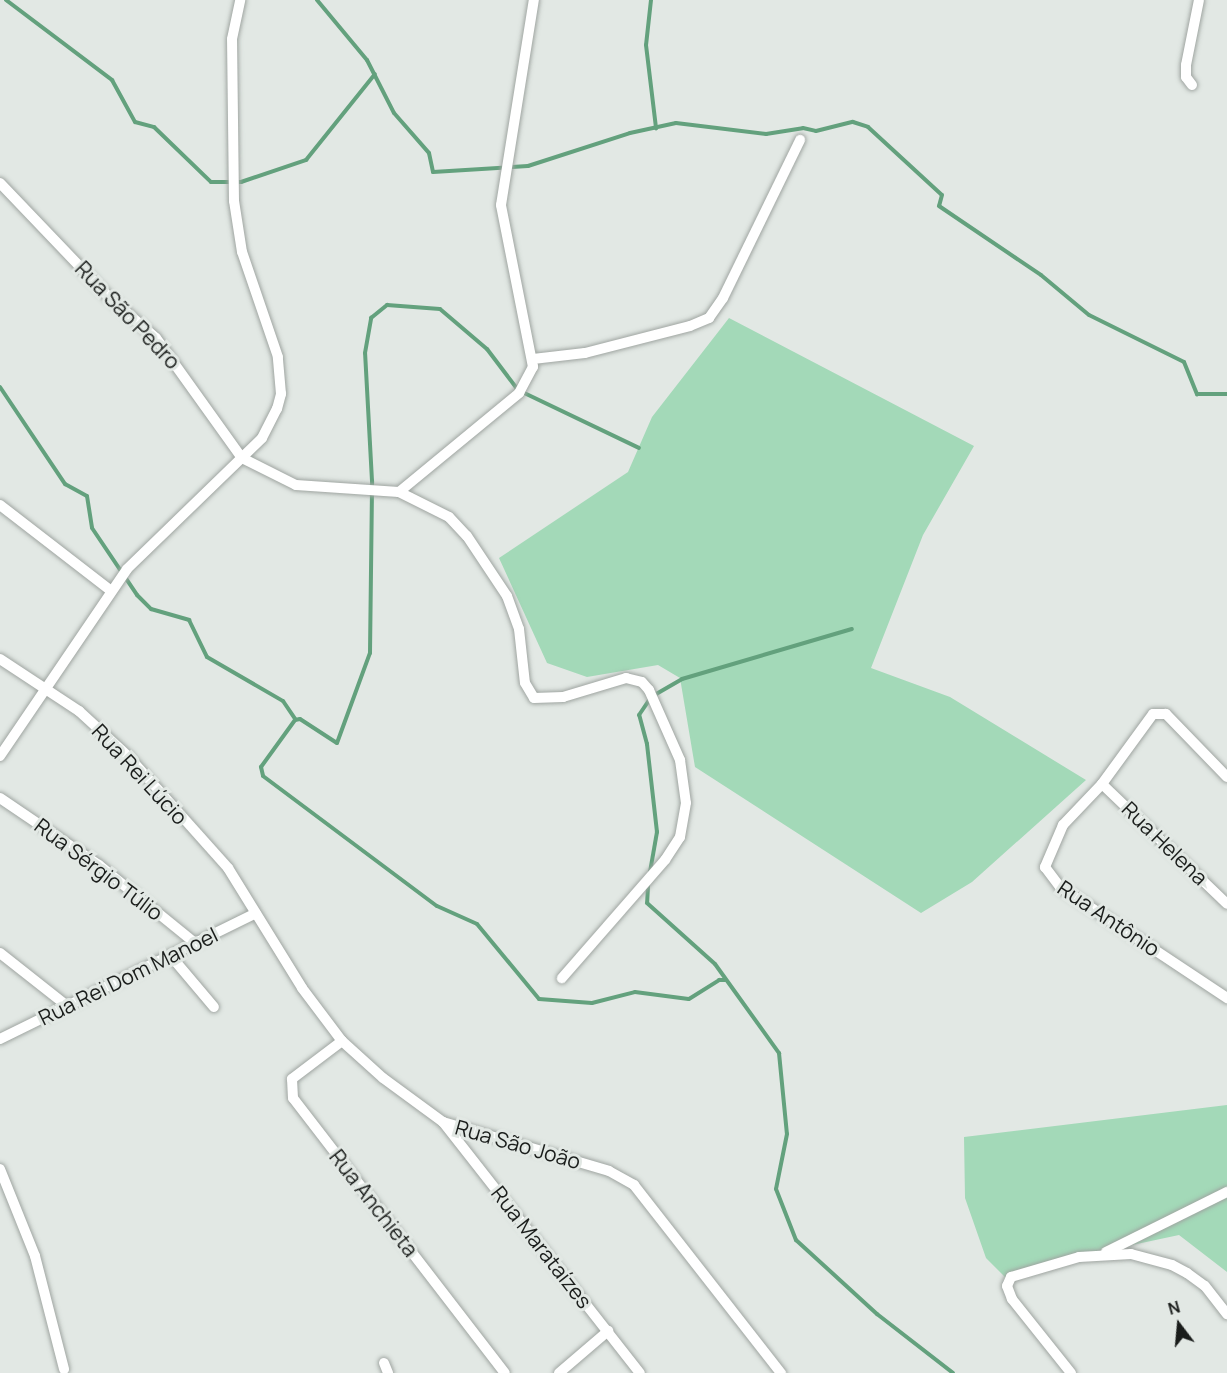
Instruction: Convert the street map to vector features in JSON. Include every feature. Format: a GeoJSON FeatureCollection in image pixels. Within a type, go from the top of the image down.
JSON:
{"type":"FeatureCollection","features":[{"type":"Feature","properties":{"kind":"street"},"geometry":{"type":"LineString","coordinates":[[0,756],[46,690],[110,590],[169,524],[242,458],[272,423],[281,394],[281,375],[242,252],[235,211],[232,39],[240,0]]}},
{"type":"Feature","properties":{"kind":"street"},"geometry":{"type":"LineString","coordinates":[[399,492],[519,393],[530,378],[533,359],[514,286],[501,205],[521,98],[534,0]]}},
{"type":"Feature","properties":{"kind":"street"},"geometry":{"type":"LineString","coordinates":[[1192,85],[1186,73],[1199,0]]}},
{"type":"Feature","properties":{"kind":"street"},"geometry":{"type":"LineString","coordinates":[[533,359],[585,352],[690,326],[709,318],[723,298],[800,140]]}},
{"type":"Feature","properties":{"kind":"street","name":"Rua São Pedro"},"geometry":{"type":"LineString","coordinates":[[0,183],[109,297],[156,339],[242,458]]}},
{"type":"Feature","properties":{"kind":"street"},"geometry":{"type":"LineString","coordinates":[[242,458],[287,482],[307,488],[399,492],[449,518],[466,536],[507,596],[519,629],[525,683],[530,694],[550,699],[634,679],[649,690],[675,746],[686,803],[680,837],[665,860],[562,978]]}},
{"type":"Feature","properties":{"kind":"street"},"geometry":{"type":"LineString","coordinates":[[0,506],[110,590]]}},
{"type":"Feature","properties":{"kind":"street","name":"Rua Rei Lúcio"},"geometry":{"type":"LineString","coordinates":[[0,659],[109,735],[228,868],[256,914]]}},
{"type":"Feature","properties":{"kind":"street","name":"Rua Antônio"},"geometry":{"type":"LineString","coordinates":[[1227,777],[1166,714],[1157,712],[1149,717],[1102,784],[1063,825],[1046,862],[1048,874],[1060,887],[1227,998]]}},
{"type":"Feature","properties":{"kind":"street","name":"Rua Helena"},"geometry":{"type":"LineString","coordinates":[[1102,784],[1227,904]]}},
{"type":"Feature","properties":{"kind":"street","name":"Rua Sérgio Túlio"},"geometry":{"type":"LineString","coordinates":[[0,798],[99,865],[195,943]]}},
{"type":"Feature","properties":{"kind":"street","name":"Rua Rei Dom Manoel"},"geometry":{"type":"LineString","coordinates":[[0,1040],[256,914]]}},
{"type":"Feature","properties":{"kind":"street","name":"Rua São João"},"geometry":{"type":"LineString","coordinates":[[256,914],[302,988],[342,1041],[382,1078],[443,1122],[609,1171],[634,1185],[781,1373]]}},
{"type":"Feature","properties":{"kind":"street"},"geometry":{"type":"LineString","coordinates":[[0,953],[67,1006]]}},
{"type":"Feature","properties":{"kind":"street"},"geometry":{"type":"LineString","coordinates":[[170,955],[214,1007]]}},
{"type":"Feature","properties":{"kind":"street","name":"Rua Anchieta"},"geometry":{"type":"LineString","coordinates":[[342,1041],[292,1079],[293,1098],[505,1373]]}},
{"type":"Feature","properties":{"kind":"street","name":"Rua Marataízes"},"geometry":{"type":"LineString","coordinates":[[443,1122],[640,1373]]}},
{"type":"Feature","properties":{"kind":"street"},"geometry":{"type":"LineString","coordinates":[[0,1169],[35,1256],[64,1369]]}},
{"type":"Feature","properties":{"kind":"street"},"geometry":{"type":"LineString","coordinates":[[1102,1254],[1227,1192]]}},
{"type":"Feature","properties":{"kind":"street"},"geometry":{"type":"LineString","coordinates":[[1071,1373],[1012,1299],[1007,1281],[1015,1274],[1102,1254],[1131,1254],[1172,1265],[1187,1273],[1205,1286],[1227,1314]]}},
{"type":"Feature","properties":{"kind":"street"},"geometry":{"type":"LineString","coordinates":[[560,1373],[608,1330]]}},
{"type":"Feature","properties":{"kind":"green space"},"geometry":{"type":"Polygon","coordinates":[[[729,318],[974,446],[923,535],[871,668],[950,697],[1086,780],[972,882],[921,913],[695,767],[680,678],[658,665],[587,677],[547,663],[499,558],[628,472],[652,417],[729,318]]]}},
{"type":"Feature","properties":{"kind":"green space"},"geometry":{"type":"Polygon","coordinates":[[[1227,1105],[1227,1272],[1179,1235],[1057,1261],[1011,1283],[986,1258],[965,1198],[964,1137],[1227,1105]]]}},
{"type":"Feature","properties":{"kind":"waterway"},"geometry":{"type":"LineString","coordinates":[[6,0],[112,80],[135,122],[154,127],[211,182],[241,182],[306,160],[375,74]]}},
{"type":"Feature","properties":{"kind":"waterway"},"geometry":{"type":"LineString","coordinates":[[317,0],[367,60],[394,113],[429,153],[433,172],[528,166],[630,133],[676,123],[766,134],[803,128],[816,131],[853,122],[868,127],[942,195],[939,206],[1041,275],[1089,315],[1184,362],[1197,394],[1227,394]]}},
{"type":"Feature","properties":{"kind":"waterway"},"geometry":{"type":"LineString","coordinates":[[651,0],[646,45],[656,128]]}},
{"type":"Feature","properties":{"kind":"waterway"},"geometry":{"type":"LineString","coordinates":[[295,720],[300,719],[337,743],[370,653],[372,481],[365,353],[371,318],[387,305],[440,309],[487,349],[518,390],[639,448]]}},
{"type":"Feature","properties":{"kind":"waterway"},"geometry":{"type":"LineString","coordinates":[[0,387],[65,484],[87,496],[92,528],[137,595],[151,609],[189,620],[207,657],[283,701],[295,719]]}},
{"type":"Feature","properties":{"kind":"waterway"},"geometry":{"type":"LineString","coordinates":[[650,872],[657,832],[647,744],[639,715],[651,697],[682,679],[852,629]]}},
{"type":"Feature","properties":{"kind":"waterway"},"geometry":{"type":"LineString","coordinates":[[295,720],[261,767],[263,776],[437,906],[477,924],[539,999],[592,1003],[635,992],[689,999],[719,980],[725,980]]}},
{"type":"Feature","properties":{"kind":"waterway"},"geometry":{"type":"LineString","coordinates":[[648,886],[647,903],[715,964],[779,1053],[787,1134],[776,1189],[796,1240],[877,1314],[953,1373]]}}]}
